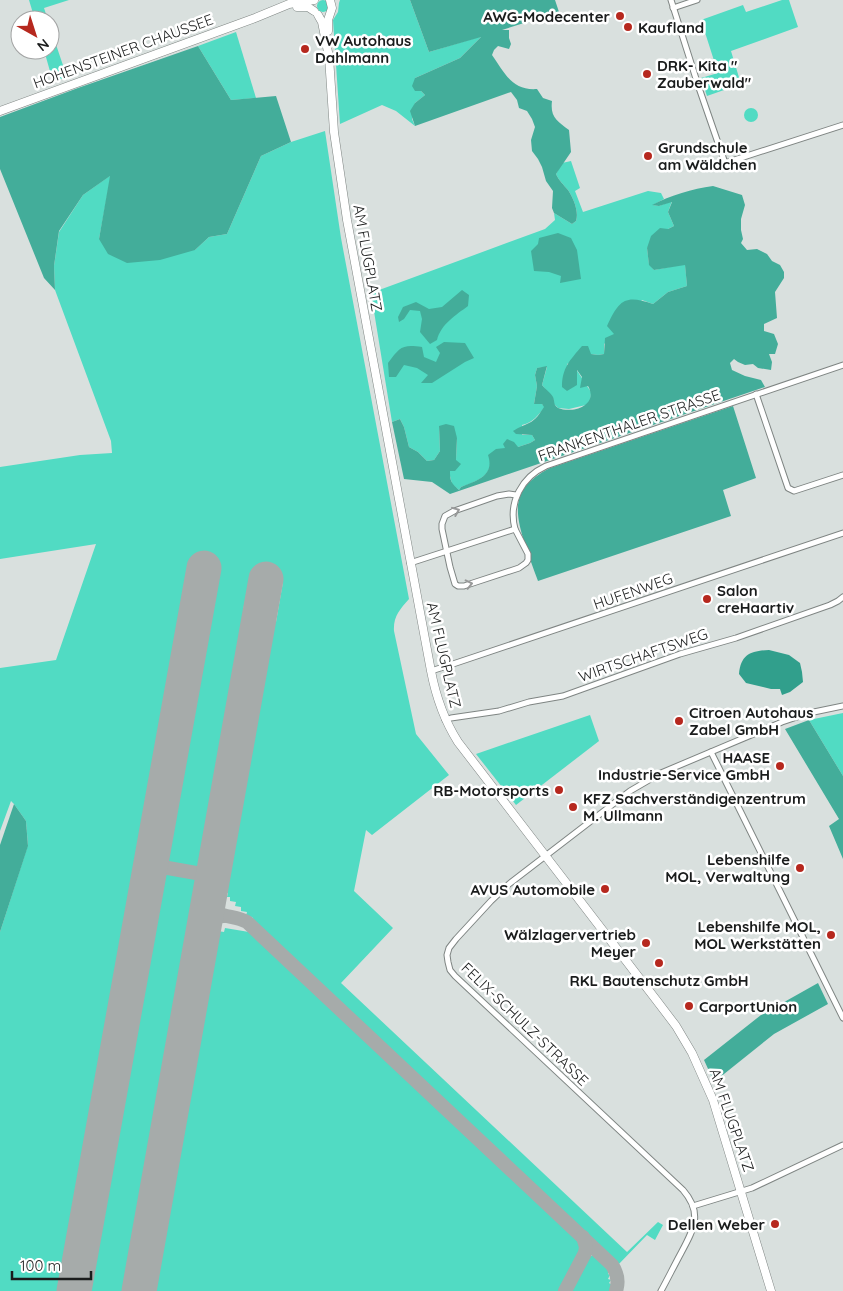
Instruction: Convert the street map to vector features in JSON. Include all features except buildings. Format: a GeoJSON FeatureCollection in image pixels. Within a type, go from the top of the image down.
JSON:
{"type":"FeatureCollection","features":[{"type":"Feature","properties":{"kind":"street","name":"HOHENSTEINER CHAUSSEE"},"geometry":{"type":"LineString","coordinates":[[0,111],[294,3],[315,0]]}},
{"type":"Feature","properties":{"kind":"street"},"geometry":{"type":"LineString","coordinates":[[315,0],[313,5],[316,13]]}},
{"type":"Feature","properties":{"kind":"street"},"geometry":{"type":"LineString","coordinates":[[671,0],[725,163],[843,125]]}},
{"type":"Feature","properties":{"kind":"street"},"geometry":{"type":"LineString","coordinates":[[673,8],[697,0]]}},
{"type":"Feature","properties":{"kind":"street","name":"AM FLUGPLATZ"},"geometry":{"type":"LineString","coordinates":[[332,1],[328,20],[334,132],[348,227],[436,695],[445,720],[458,742],[662,1006],[686,1041],[700,1067],[713,1100],[771,1291]]}},
{"type":"Feature","properties":{"kind":"street","name":"HOHENSTEINER CHAUSSEE"},"geometry":{"type":"LineString","coordinates":[[283,8],[302,6],[324,16],[329,13]]}},
{"type":"Feature","properties":{"kind":"street","name":"AM FLUGPLATZ"},"geometry":{"type":"LineString","coordinates":[[316,13],[322,22],[329,57]]}},
{"type":"Feature","properties":{"kind":"street","name":"FRANKENTHALER STRASSE"},"geometry":{"type":"LineString","coordinates":[[516,495],[530,476],[546,466],[843,365]]}},
{"type":"Feature","properties":{"kind":"street"},"geometry":{"type":"LineString","coordinates":[[756,394],[788,488],[794,491],[843,475]]}},
{"type":"Feature","properties":{"kind":"street"},"geometry":{"type":"LineString","coordinates":[[516,495],[513,512],[516,529],[528,554],[526,563],[519,568],[473,584],[458,586],[455,584],[442,529],[445,516],[497,496],[516,495]]}},
{"type":"Feature","properties":{"kind":"street"},"geometry":{"type":"LineString","coordinates":[[410,563],[516,529]]}},
{"type":"Feature","properties":{"kind":"street","name":"HUFENWEG"},"geometry":{"type":"LineString","coordinates":[[431,671],[843,533]]}},
{"type":"Feature","properties":{"kind":"street","name":"WIRTSCHAFTSWEG"},"geometry":{"type":"LineString","coordinates":[[445,720],[499,711],[529,702],[569,694],[680,654],[736,638],[830,605],[843,597]]}},
{"type":"Feature","properties":{"kind":"street","name":"FELIX-SCHULZ-STRASSE"},"geometry":{"type":"LineString","coordinates":[[693,1206],[683,1190],[455,976],[449,966],[448,952],[456,938],[500,892],[642,783],[794,718],[843,706]]}},
{"type":"Feature","properties":{"kind":"street"},"geometry":{"type":"LineString","coordinates":[[711,752],[843,1018]]}},
{"type":"Feature","properties":{"kind":"street"},"geometry":{"type":"LineString","coordinates":[[661,1291],[693,1231],[695,1219],[693,1206],[741,1192],[843,1145]]}},
{"type":"Feature","properties":{"kind":"shaded area"},"geometry":{"type":"Polygon","coordinates":[[[29,0],[69,0],[44,8],[45,10],[32,10],[29,0]]]}},
{"type":"Feature","properties":{"kind":"shaded area"},"geometry":{"type":"Polygon","coordinates":[[[321,0],[325,0],[329,6],[325,12],[321,12],[317,8],[317,4],[321,0]]]}},
{"type":"Feature","properties":{"kind":"shaded area"},"geometry":{"type":"Polygon","coordinates":[[[340,0],[410,0],[429,52],[482,36],[460,58],[415,78],[425,95],[415,103],[412,119],[415,126],[396,111],[382,105],[340,124],[333,20],[338,12],[340,0]]]}},
{"type":"Feature","properties":{"kind":"shaded area"},"geometry":{"type":"Polygon","coordinates":[[[410,0],[555,0],[559,12],[502,30],[509,30],[511,44],[509,49],[498,46],[492,55],[505,74],[515,84],[528,89],[537,89],[543,98],[552,101],[553,115],[569,130],[571,152],[556,174],[568,190],[575,205],[577,217],[576,221],[572,224],[554,213],[552,208],[553,191],[546,181],[538,159],[532,151],[531,140],[535,127],[527,111],[519,108],[517,100],[511,92],[415,126],[410,111],[415,103],[425,95],[421,91],[415,91],[412,86],[415,78],[460,58],[481,37],[429,52],[410,0]]]}},
{"type":"Feature","properties":{"kind":"shaded area"},"geometry":{"type":"Polygon","coordinates":[[[782,0],[789,0],[798,27],[731,51],[741,84],[707,96],[701,78],[718,73],[701,20],[743,5],[746,12],[782,0]]]}},
{"type":"Feature","properties":{"kind":"shaded area"},"geometry":{"type":"Polygon","coordinates":[[[236,32],[256,98],[231,100],[198,46],[236,32]]]}},
{"type":"Feature","properties":{"kind":"shaded area"},"geometry":{"type":"Polygon","coordinates":[[[198,46],[231,100],[276,96],[291,142],[261,156],[227,234],[209,237],[195,250],[160,260],[127,263],[108,254],[99,239],[110,176],[83,195],[59,231],[54,266],[55,290],[44,278],[0,169],[0,117],[198,46]]]}},
{"type":"Feature","properties":{"kind":"shaded area"},"geometry":{"type":"Polygon","coordinates":[[[60,56],[67,77],[53,82],[47,60],[60,60],[60,56]]]}},
{"type":"Feature","properties":{"kind":"shaded area"},"geometry":{"type":"Polygon","coordinates":[[[751,108],[756,110],[758,115],[756,120],[751,122],[746,120],[744,115],[746,110],[751,108]]]}},
{"type":"Feature","properties":{"kind":"shaded area"},"geometry":{"type":"Polygon","coordinates":[[[325,131],[341,238],[409,599],[396,617],[394,631],[416,734],[449,775],[372,835],[366,830],[354,891],[393,928],[341,983],[627,1252],[658,1222],[663,1225],[655,1240],[647,1235],[617,1266],[595,1243],[252,922],[254,920],[252,917],[246,916],[247,912],[241,911],[241,907],[235,906],[236,902],[230,901],[230,897],[227,897],[228,893],[225,892],[225,888],[222,888],[270,621],[276,622],[283,582],[250,576],[243,611],[249,612],[127,1291],[0,1291],[0,932],[28,845],[26,821],[11,801],[0,831],[0,668],[56,660],[96,544],[0,559],[0,467],[80,455],[112,453],[111,441],[55,290],[54,266],[59,232],[83,195],[111,175],[99,239],[195,250],[209,237],[227,234],[261,156],[291,142],[325,131]]]}},
{"type":"Feature","properties":{"kind":"shaded area"},"geometry":{"type":"Polygon","coordinates":[[[571,161],[580,188],[575,191],[583,212],[648,191],[661,193],[664,199],[653,205],[659,206],[672,201],[668,212],[674,226],[647,248],[649,264],[654,270],[685,264],[687,286],[668,292],[653,304],[642,300],[615,334],[604,344],[604,354],[591,354],[567,364],[577,385],[576,369],[591,392],[590,404],[569,409],[558,408],[554,404],[553,398],[542,385],[547,367],[537,368],[534,404],[542,404],[545,407],[532,420],[522,425],[522,435],[532,435],[535,440],[489,455],[490,462],[487,473],[478,480],[461,487],[459,490],[452,484],[450,476],[450,470],[456,460],[457,438],[439,426],[440,451],[434,460],[427,461],[418,452],[409,447],[400,419],[392,422],[371,293],[545,229],[555,220],[554,213],[572,224],[576,221],[577,217],[575,205],[568,190],[556,174],[562,163],[571,161]]]}},
{"type":"Feature","properties":{"kind":"shaded area"},"geometry":{"type":"Polygon","coordinates":[[[713,186],[742,195],[745,205],[741,219],[743,239],[741,243],[747,250],[757,249],[767,254],[772,261],[780,265],[784,272],[784,278],[775,292],[777,318],[764,324],[764,331],[774,334],[778,344],[775,354],[769,354],[772,362],[771,370],[758,368],[753,364],[745,365],[734,359],[730,363],[732,370],[761,380],[765,387],[450,494],[432,482],[404,479],[392,422],[400,419],[409,447],[418,452],[427,461],[434,460],[440,451],[439,426],[446,424],[454,426],[457,438],[456,460],[461,464],[455,471],[450,471],[450,474],[452,482],[459,490],[461,487],[483,477],[489,468],[488,455],[496,449],[505,448],[503,444],[507,439],[514,442],[518,447],[535,440],[532,435],[516,434],[513,431],[534,420],[544,407],[542,404],[534,404],[537,368],[547,366],[542,385],[554,398],[556,407],[571,410],[587,403],[590,398],[588,386],[580,388],[582,377],[577,370],[577,385],[567,391],[562,387],[563,375],[570,360],[582,346],[588,346],[591,354],[604,354],[605,338],[614,334],[607,326],[619,305],[629,300],[653,304],[668,292],[687,286],[685,265],[654,270],[649,265],[647,248],[651,236],[660,228],[668,229],[674,226],[668,212],[672,202],[659,206],[652,205],[682,193],[713,186]]]}},
{"type":"Feature","properties":{"kind":"shaded area"},"geometry":{"type":"Polygon","coordinates":[[[558,233],[571,238],[577,250],[581,279],[560,283],[561,276],[549,272],[534,271],[531,251],[538,244],[539,238],[558,233]]]}},
{"type":"Feature","properties":{"kind":"shaded area"},"geometry":{"type":"Polygon","coordinates":[[[462,290],[469,295],[468,306],[450,320],[442,329],[437,340],[430,344],[420,332],[422,319],[420,311],[410,310],[404,319],[399,322],[398,317],[403,307],[416,302],[429,309],[442,307],[462,290]]]}},
{"type":"Feature","properties":{"kind":"shaded area"},"geometry":{"type":"Polygon","coordinates":[[[444,342],[465,343],[474,358],[432,383],[421,383],[428,375],[417,368],[404,365],[396,377],[389,377],[388,363],[402,348],[410,346],[422,347],[424,357],[436,362],[440,353],[436,347],[444,342]]]}},
{"type":"Feature","properties":{"kind":"shaded area"},"geometry":{"type":"Polygon","coordinates":[[[733,406],[756,478],[723,490],[731,516],[538,581],[519,520],[519,500],[529,483],[550,468],[733,406]]]}},
{"type":"Feature","properties":{"kind":"shaded area"},"geometry":{"type":"Polygon","coordinates":[[[769,650],[789,655],[800,663],[803,682],[790,692],[782,695],[780,689],[771,689],[746,683],[739,674],[742,662],[748,655],[757,651],[769,650]]]}},
{"type":"Feature","properties":{"kind":"shaded area"},"geometry":{"type":"Polygon","coordinates":[[[843,713],[843,776],[809,720],[843,713]]]}},
{"type":"Feature","properties":{"kind":"shaded area"},"geometry":{"type":"Polygon","coordinates":[[[590,715],[599,741],[516,805],[476,754],[590,715]]]}},
{"type":"Feature","properties":{"kind":"shaded area"},"geometry":{"type":"Polygon","coordinates":[[[809,720],[843,776],[843,859],[829,826],[839,819],[785,729],[809,720]]]}},
{"type":"Feature","properties":{"kind":"shaded area"},"geometry":{"type":"Polygon","coordinates":[[[14,804],[26,821],[28,846],[0,932],[0,845],[14,804]]]}},
{"type":"Feature","properties":{"kind":"shaded area"},"geometry":{"type":"Polygon","coordinates":[[[225,928],[250,931],[577,1238],[580,1245],[580,1254],[560,1291],[150,1291],[214,934],[217,935],[218,931],[224,932],[225,928]]]}},
{"type":"Feature","properties":{"kind":"shaded area"},"geometry":{"type":"Polygon","coordinates":[[[818,983],[828,1004],[774,1034],[714,1082],[704,1060],[761,1015],[818,983]]]}},
{"type":"Feature","properties":{"kind":"shaded area"},"geometry":{"type":"Polygon","coordinates":[[[593,1255],[598,1256],[608,1265],[606,1268],[609,1271],[608,1279],[611,1280],[609,1283],[612,1285],[612,1291],[570,1291],[587,1258],[593,1255]]]}},
{"type":"Feature","properties":{"kind":"taxiway"},"geometry":{"type":"LineString","coordinates":[[151,865],[213,876]]}},
{"type":"Feature","properties":{"kind":"taxiway"},"geometry":{"type":"LineString","coordinates":[[210,895],[211,903],[217,913],[247,922],[612,1265],[617,1278],[616,1291]]}},
{"type":"Feature","properties":{"kind":"taxiway"},"geometry":{"type":"LineString","coordinates":[[203,930],[211,920],[224,916]]}},
{"type":"Feature","properties":{"kind":"taxiway"},"geometry":{"type":"LineString","coordinates":[[565,1291],[585,1253],[586,1247],[583,1237]]}},
{"type":"Feature","properties":{"kind":"runway"},"geometry":{"type":"LineString","coordinates":[[74,1291],[204,568]]}},
{"type":"Feature","properties":{"kind":"runway"},"geometry":{"type":"LineString","coordinates":[[139,1291],[266,579]]}},
{"type":"Feature","properties":{"kind":"place","name":"AWG-Modecenter"},"geometry":{"type":"Point","coordinates":[620,16]}},
{"type":"Feature","properties":{"kind":"place","name":"Kaufland"},"geometry":{"type":"Point","coordinates":[628,27]}},
{"type":"Feature","properties":{"kind":"place","name":"VW Autohaus Dahlmann"},"geometry":{"type":"Point","coordinates":[305,49]}},
{"type":"Feature","properties":{"kind":"place","name":"DRK- Kita \" Zauberwald\""},"geometry":{"type":"Point","coordinates":[647,74]}},
{"type":"Feature","properties":{"kind":"place","name":"Grundschule am Wäldchen"},"geometry":{"type":"Point","coordinates":[648,156]}},
{"type":"Feature","properties":{"kind":"place","name":"Salon creHaartiv"},"geometry":{"type":"Point","coordinates":[707,599]}},
{"type":"Feature","properties":{"kind":"place","name":"Citroen Autohaus Zabel GmbH"},"geometry":{"type":"Point","coordinates":[679,721]}},
{"type":"Feature","properties":{"kind":"place","name":"HAASE Industrie-Service GmbH"},"geometry":{"type":"Point","coordinates":[780,766]}},
{"type":"Feature","properties":{"kind":"place","name":"RB-Motorsports"},"geometry":{"type":"Point","coordinates":[559,790]}},
{"type":"Feature","properties":{"kind":"place","name":"KFZ Sachverständigenzentrum M. Ullmann"},"geometry":{"type":"Point","coordinates":[573,807]}},
{"type":"Feature","properties":{"kind":"place","name":"Lebenshilfe MOL, Verwaltung"},"geometry":{"type":"Point","coordinates":[800,868]}},
{"type":"Feature","properties":{"kind":"place","name":"AVUS Automobile"},"geometry":{"type":"Point","coordinates":[605,889]}},
{"type":"Feature","properties":{"kind":"place","name":"Lebenshilfe MOL, MOL Werkstätten"},"geometry":{"type":"Point","coordinates":[831,935]}},
{"type":"Feature","properties":{"kind":"place","name":"Wälzlagervertrieb Meyer"},"geometry":{"type":"Point","coordinates":[646,943]}},
{"type":"Feature","properties":{"kind":"place","name":"RKL Bautenschutz GmbH"},"geometry":{"type":"Point","coordinates":[659,963]}},
{"type":"Feature","properties":{"kind":"place","name":"CarportUnion"},"geometry":{"type":"Point","coordinates":[689,1006]}},
{"type":"Feature","properties":{"kind":"place","name":"Dellen Weber"},"geometry":{"type":"Point","coordinates":[775,1224]}}]}
